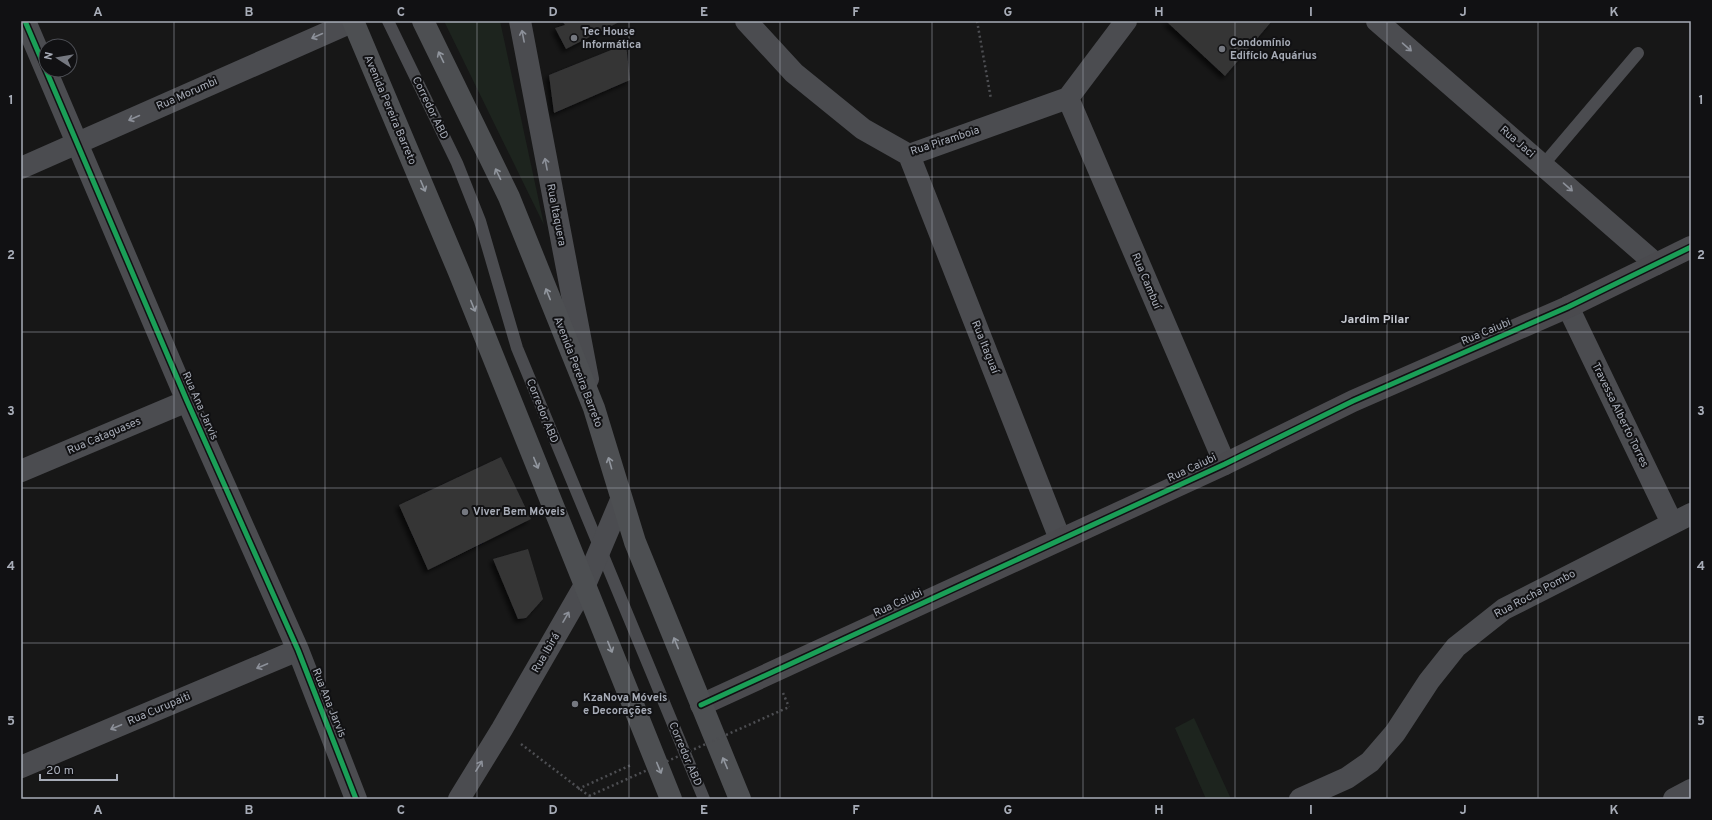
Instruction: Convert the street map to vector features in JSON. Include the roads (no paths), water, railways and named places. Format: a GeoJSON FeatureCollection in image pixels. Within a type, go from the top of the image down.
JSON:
{"type":"FeatureCollection","features":[{"type":"Feature","properties":{"kind":"main road","name":"Avenida Pereira Barreto"},"geometry":{"type":"LineString","coordinates":[[353,21],[459,272],[671,799]]}},
{"type":"Feature","properties":{"kind":"main road","name":"Avenida Pereira Barreto"},"geometry":{"type":"LineString","coordinates":[[424,21],[509,197],[594,408],[635,542],[740,799]]}},
{"type":"Feature","properties":{"kind":"street","name":"Rua Ana Jarvis"},"geometry":{"type":"LineString","coordinates":[[25,21],[186,401],[298,650],[356,799]]}},
{"type":"Feature","properties":{"kind":"street","name":"Rua Morumbi"},"geometry":{"type":"LineString","coordinates":[[21,168],[353,21]]}},
{"type":"Feature","properties":{"kind":"street","name":"Rua Itaquera"},"geometry":{"type":"LineString","coordinates":[[520,21],[594,408]]}},
{"type":"Feature","properties":{"kind":"street","name":"Rua Piramboia"},"geometry":{"type":"LineString","coordinates":[[746,21],[794,73],[863,130],[909,155],[1068,98]]}},
{"type":"Feature","properties":{"kind":"street"},"geometry":{"type":"LineString","coordinates":[[1068,98],[1126,21]]}},
{"type":"Feature","properties":{"kind":"street","name":"Rua Jaci"},"geometry":{"type":"LineString","coordinates":[[1377,21],[1656,264]]}},
{"type":"Feature","properties":{"kind":"street","name":"Rua Cambuí"},"geometry":{"type":"LineString","coordinates":[[1068,98],[1225,464]]}},
{"type":"Feature","properties":{"kind":"street","name":"Rua Itaguaí"},"geometry":{"type":"LineString","coordinates":[[909,155],[1060,539]]}},
{"type":"Feature","properties":{"kind":"street","name":"Rua Caiubi"},"geometry":{"type":"LineString","coordinates":[[701,706],[1225,464],[1353,401],[1568,307],[1691,248]]}},
{"type":"Feature","properties":{"kind":"street","name":"Travessa Alberto Torres"},"geometry":{"type":"LineString","coordinates":[[1568,307],[1682,519]]}},
{"type":"Feature","properties":{"kind":"street","name":"Rua Cataguases"},"geometry":{"type":"LineString","coordinates":[[21,471],[186,401]]}},
{"type":"Feature","properties":{"kind":"street","name":"Rua Ibirá"},"geometry":{"type":"LineString","coordinates":[[459,799],[502,729],[585,585],[621,500]]}},
{"type":"Feature","properties":{"kind":"street","name":"Rua Rocha Pombo"},"geometry":{"type":"LineString","coordinates":[[1300,799],[1347,778],[1370,762],[1395,733],[1429,681],[1456,647],[1494,616],[1504,609],[1682,519]]}},
{"type":"Feature","properties":{"kind":"street","name":"Rua Curupaiti"},"geometry":{"type":"LineString","coordinates":[[21,767],[298,650]]}},
{"type":"Feature","properties":{"kind":"street"},"geometry":{"type":"LineString","coordinates":[[1674,799],[1691,790]]}},
{"type":"Feature","properties":{"kind":"lane","name":"Corredor ABD"},"geometry":{"type":"LineString","coordinates":[[388,21],[457,163],[480,221],[517,348],[600,552],[704,799]]}},
{"type":"Feature","properties":{"kind":"lane"},"geometry":{"type":"LineString","coordinates":[[1543,164],[1638,53]]}},
{"type":"Feature","properties":{"kind":"place","name":"Tec House Informática"},"geometry":{"type":"Point","coordinates":[574,38]}},
{"type":"Feature","properties":{"kind":"place","name":"Condomínio Edifício Aquárius"},"geometry":{"type":"Point","coordinates":[1222,49]}},
{"type":"Feature","properties":{"kind":"place","name":"Viver Bem Móveis"},"geometry":{"type":"Point","coordinates":[465,512]}},
{"type":"Feature","properties":{"kind":"place","name":"KzaNova Móveis e Decorações"},"geometry":{"type":"Point","coordinates":[575,704]}},
{"type":"Feature","properties":{"kind":"district","name":"Jardim Pilar"},"geometry":{"type":"Point","coordinates":[1375,320]}}]}
